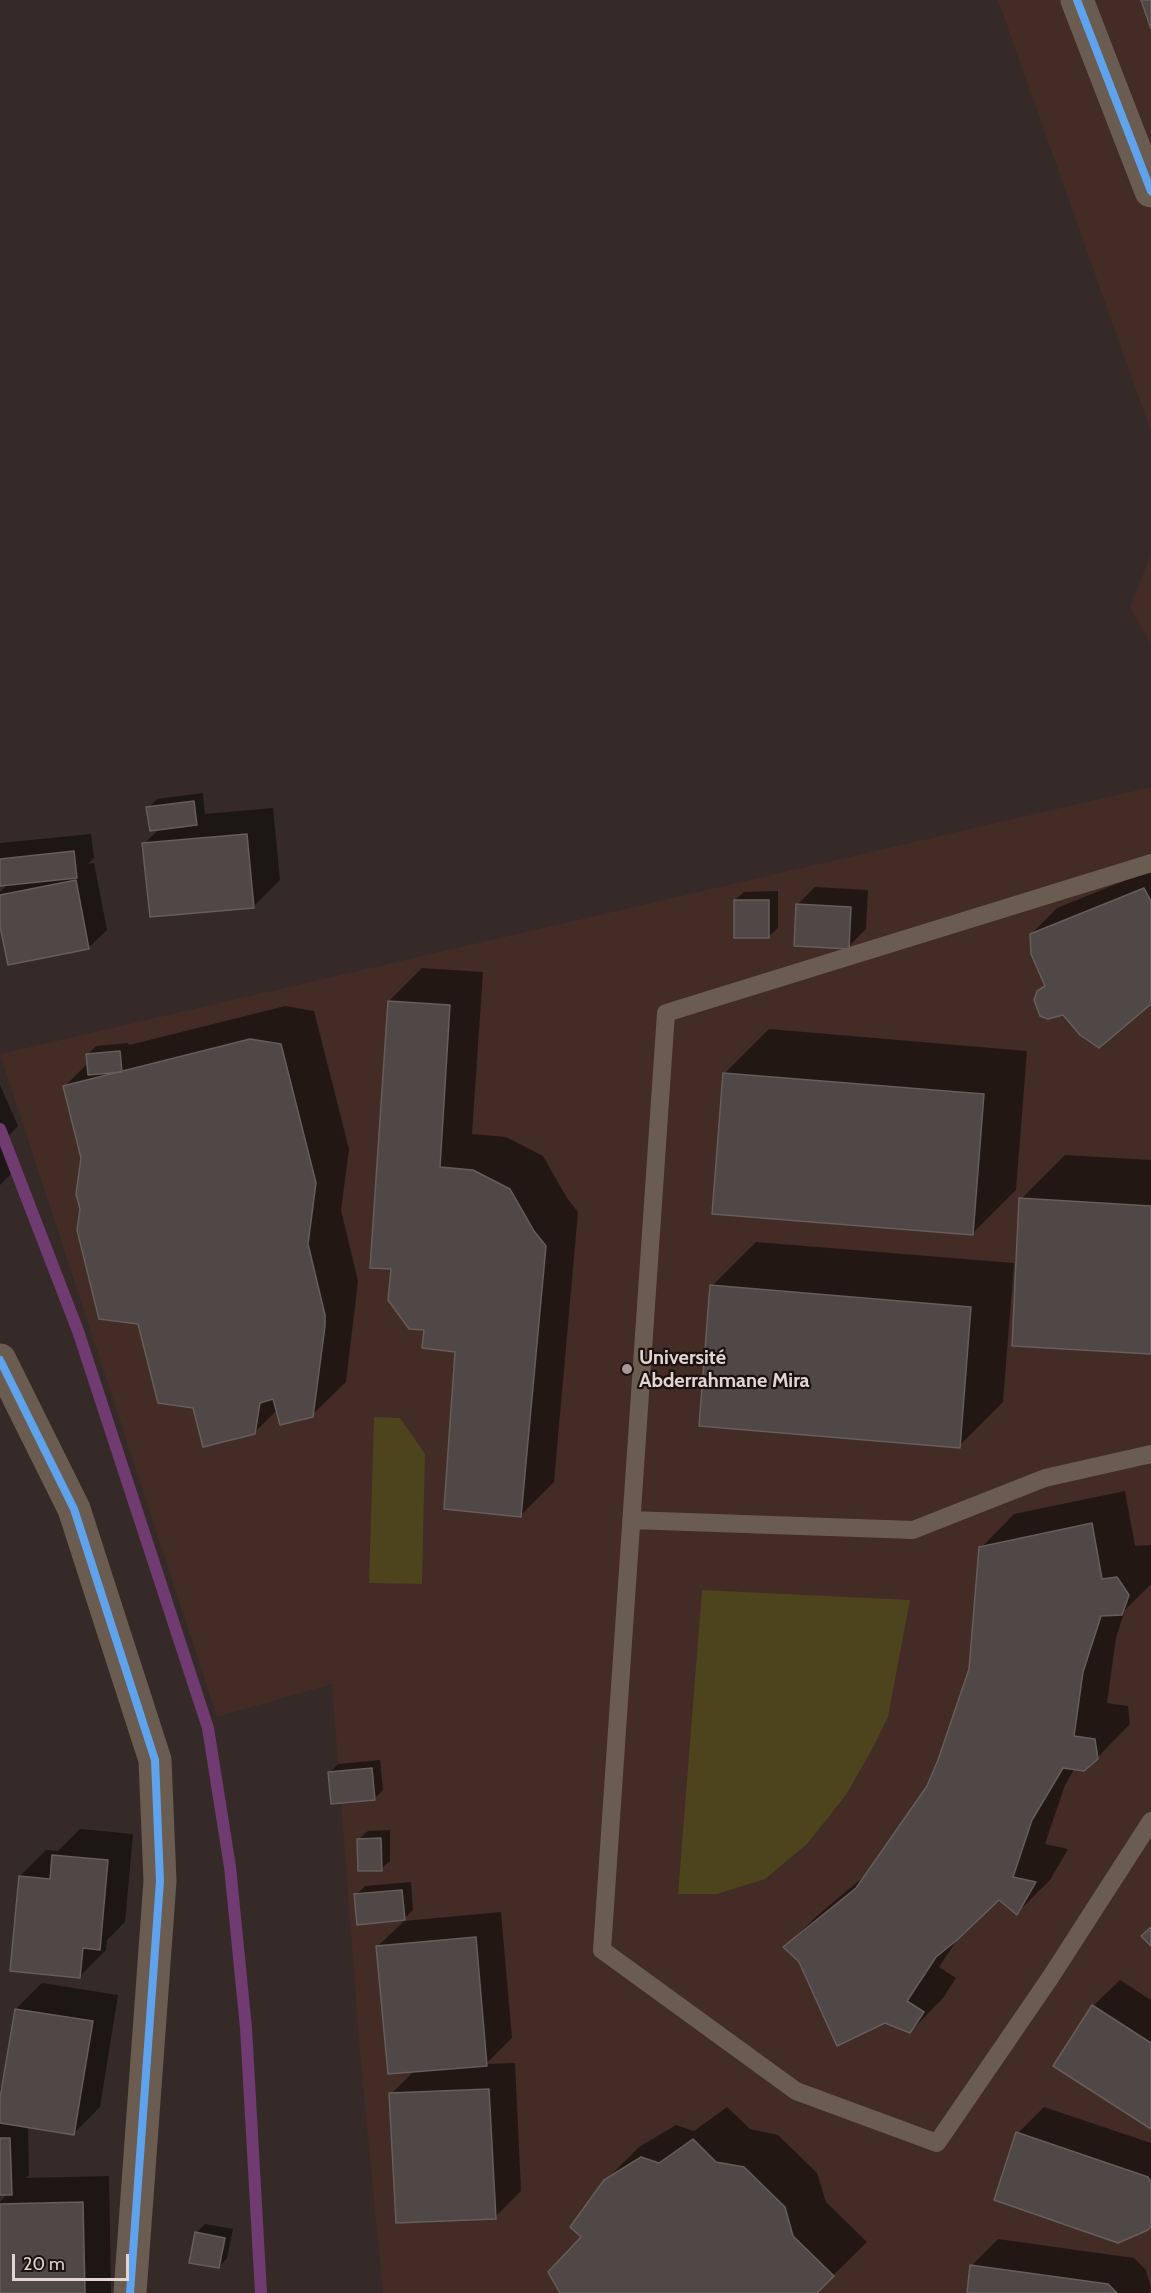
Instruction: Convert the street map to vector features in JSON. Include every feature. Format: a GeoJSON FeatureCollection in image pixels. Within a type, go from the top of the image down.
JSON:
{"type":"FeatureCollection","features":[{"type":"Feature","properties":{"kind":"street"},"geometry":{"type":"LineString","coordinates":[[1077,0],[1151,191]]}},
{"type":"Feature","properties":{"kind":"street"},"geometry":{"type":"LineString","coordinates":[[0,1360],[74,1509],[155,1760],[160,1881],[130,2293]]}},
{"type":"Feature","properties":{"kind":"lane"},"geometry":{"type":"LineString","coordinates":[[1151,863],[666,1013],[602,1950],[796,2091],[938,2143],[1050,1978],[1151,1821]]}},
{"type":"Feature","properties":{"kind":"lane"},"geometry":{"type":"LineString","coordinates":[[632,1520],[913,1530],[1045,1478],[1151,1454]]}},
{"type":"Feature","properties":{"kind":"shaded area"},"geometry":{"type":"Polygon","coordinates":[[[998,0],[1151,0],[1151,432],[998,0]]]}},
{"type":"Feature","properties":{"kind":"shaded area"},"geometry":{"type":"Polygon","coordinates":[[[1151,554],[1151,645],[1130,607],[1151,554]]]}},
{"type":"Feature","properties":{"kind":"shaded area","name":"Université Abderrahmane Mira"},"geometry":{"type":"Polygon","coordinates":[[[1151,787],[1151,2293],[383,2293],[361,2064],[332,1684],[217,1717],[0,1054],[1151,787]]]}},
{"type":"Feature","properties":{"kind":"shaded area"},"geometry":{"type":"Polygon","coordinates":[[[374,1417],[400,1418],[425,1454],[422,1584],[369,1583],[374,1417]]]}},
{"type":"Feature","properties":{"kind":"shaded area"},"geometry":{"type":"Polygon","coordinates":[[[702,1590],[910,1600],[888,1717],[846,1795],[807,1844],[765,1879],[717,1894],[678,1894],[702,1590]]]}},
{"type":"Feature","properties":{"kind":"building"},"geometry":{"type":"Polygon","coordinates":[[[1141,0],[1151,0],[1151,29],[1141,0]]]}},
{"type":"Feature","properties":{"kind":"building"},"geometry":{"type":"Polygon","coordinates":[[[194,801],[197,825],[150,831],[146,807],[194,801]]]}},
{"type":"Feature","properties":{"kind":"building"},"geometry":{"type":"Polygon","coordinates":[[[247,834],[254,908],[150,917],[142,843],[247,834]]]}},
{"type":"Feature","properties":{"kind":"building"},"geometry":{"type":"Polygon","coordinates":[[[74,851],[77,878],[0,886],[0,859],[74,851]]]}},
{"type":"Feature","properties":{"kind":"building"},"geometry":{"type":"Polygon","coordinates":[[[76,880],[89,949],[8,965],[0,926],[0,895],[76,880]]]}},
{"type":"Feature","properties":{"kind":"building"},"geometry":{"type":"Polygon","coordinates":[[[1144,888],[1151,901],[1151,1004],[1099,1048],[1080,1035],[1063,1015],[1048,1019],[1040,1016],[1034,1000],[1037,991],[1045,986],[1031,954],[1030,934],[1144,888]]]}},
{"type":"Feature","properties":{"kind":"building"},"geometry":{"type":"Polygon","coordinates":[[[734,900],[769,900],[769,938],[734,938],[734,900]]]}},
{"type":"Feature","properties":{"kind":"building"},"geometry":{"type":"Polygon","coordinates":[[[796,904],[851,907],[849,949],[794,946],[796,904]]]}},
{"type":"Feature","properties":{"kind":"building"},"geometry":{"type":"Polygon","coordinates":[[[388,1001],[450,1005],[440,1167],[473,1170],[510,1189],[534,1231],[546,1246],[521,1517],[444,1509],[455,1352],[422,1348],[424,1330],[409,1329],[388,1300],[391,1269],[370,1268],[388,1001]]]}},
{"type":"Feature","properties":{"kind":"building"},"geometry":{"type":"Polygon","coordinates":[[[250,1039],[281,1044],[316,1183],[308,1244],[325,1315],[325,1326],[313,1417],[280,1425],[273,1399],[260,1403],[255,1434],[203,1447],[193,1408],[158,1403],[138,1324],[99,1319],[77,1230],[80,1209],[76,1194],[81,1158],[63,1086],[250,1039]]]}},
{"type":"Feature","properties":{"kind":"building"},"geometry":{"type":"Polygon","coordinates":[[[120,1051],[122,1072],[88,1075],[86,1054],[120,1051]]]}},
{"type":"Feature","properties":{"kind":"building"},"geometry":{"type":"Polygon","coordinates":[[[723,1073],[984,1094],[973,1235],[712,1214],[723,1073]]]}},
{"type":"Feature","properties":{"kind":"building"},"geometry":{"type":"Polygon","coordinates":[[[1019,1198],[1151,1206],[1151,1354],[1012,1346],[1019,1198]]]}},
{"type":"Feature","properties":{"kind":"building"},"geometry":{"type":"Polygon","coordinates":[[[710,1285],[971,1307],[960,1448],[699,1426],[710,1285]]]}},
{"type":"Feature","properties":{"kind":"building"},"geometry":{"type":"Polygon","coordinates":[[[1092,1523],[1102,1579],[1117,1577],[1129,1595],[1122,1615],[1101,1616],[1083,1672],[1074,1736],[1095,1739],[1098,1759],[1084,1771],[1063,1768],[1032,1820],[1013,1877],[1036,1882],[1017,1915],[999,1900],[936,1957],[907,2001],[924,2012],[910,2033],[885,2023],[837,2046],[799,1962],[783,1947],[856,1888],[927,1786],[969,1669],[979,1547],[1092,1523]]]}},
{"type":"Feature","properties":{"kind":"building"},"geometry":{"type":"Polygon","coordinates":[[[372,1768],[375,1800],[331,1804],[328,1772],[372,1768]]]}},
{"type":"Feature","properties":{"kind":"building"},"geometry":{"type":"Polygon","coordinates":[[[381,1838],[382,1871],[358,1871],[357,1839],[381,1838]]]}},
{"type":"Feature","properties":{"kind":"building"},"geometry":{"type":"Polygon","coordinates":[[[52,1855],[108,1860],[100,1950],[83,1948],[80,1978],[10,1971],[19,1876],[50,1879],[52,1855]]]}},
{"type":"Feature","properties":{"kind":"building"},"geometry":{"type":"Polygon","coordinates":[[[402,1890],[405,1920],[357,1925],[354,1894],[402,1890]]]}},
{"type":"Feature","properties":{"kind":"building"},"geometry":{"type":"Polygon","coordinates":[[[1151,1927],[1151,1946],[1141,1936],[1151,1927]]]}},
{"type":"Feature","properties":{"kind":"building"},"geometry":{"type":"Polygon","coordinates":[[[476,1937],[487,2066],[388,2074],[376,1946],[476,1937]]]}},
{"type":"Feature","properties":{"kind":"building"},"geometry":{"type":"Polygon","coordinates":[[[1092,2005],[1151,2043],[1151,2129],[1053,2066],[1092,2005]]]}},
{"type":"Feature","properties":{"kind":"building"},"geometry":{"type":"Polygon","coordinates":[[[15,2009],[93,2021],[74,2135],[0,2123],[0,2098],[15,2009]]]}},
{"type":"Feature","properties":{"kind":"building"},"geometry":{"type":"Polygon","coordinates":[[[489,2089],[496,2219],[396,2223],[389,2093],[489,2089]]]}},
{"type":"Feature","properties":{"kind":"building"},"geometry":{"type":"Polygon","coordinates":[[[1016,2132],[1148,2177],[1151,2182],[1151,2226],[1148,2230],[1118,2243],[994,2200],[1016,2132]]]}},
{"type":"Feature","properties":{"kind":"building"},"geometry":{"type":"Polygon","coordinates":[[[0,2138],[10,2138],[12,2195],[0,2195],[0,2138]]]}},
{"type":"Feature","properties":{"kind":"building"},"geometry":{"type":"Polygon","coordinates":[[[693,2139],[716,2162],[744,2167],[785,2207],[793,2236],[834,2276],[817,2293],[560,2293],[548,2272],[581,2237],[570,2227],[604,2180],[641,2157],[659,2163],[693,2139]]]}},
{"type":"Feature","properties":{"kind":"building"},"geometry":{"type":"Polygon","coordinates":[[[83,2202],[85,2293],[0,2293],[0,2204],[83,2202]]]}},
{"type":"Feature","properties":{"kind":"building"},"geometry":{"type":"Polygon","coordinates":[[[195,2232],[225,2238],[219,2268],[189,2263],[195,2232]]]}},
{"type":"Feature","properties":{"kind":"building"},"geometry":{"type":"Polygon","coordinates":[[[970,2265],[1108,2284],[1117,2293],[967,2293],[970,2265]]]}},
{"type":"Feature","properties":{"kind":"waterway"},"geometry":{"type":"LineString","coordinates":[[0,1129],[78,1331],[208,1728],[230,1867],[246,2028],[261,2293]]}},
{"type":"Feature","properties":{"kind":"cycle path"},"geometry":{"type":"LineString","coordinates":[[1077,0],[1151,191]]}},
{"type":"Feature","properties":{"kind":"cycle path"},"geometry":{"type":"LineString","coordinates":[[0,1360],[74,1509],[155,1760],[160,1881],[130,2293]]}},
{"type":"Feature","properties":{"kind":"place","name":"Université Abderrahmane Mira"},"geometry":{"type":"Point","coordinates":[627,1369]}}]}
